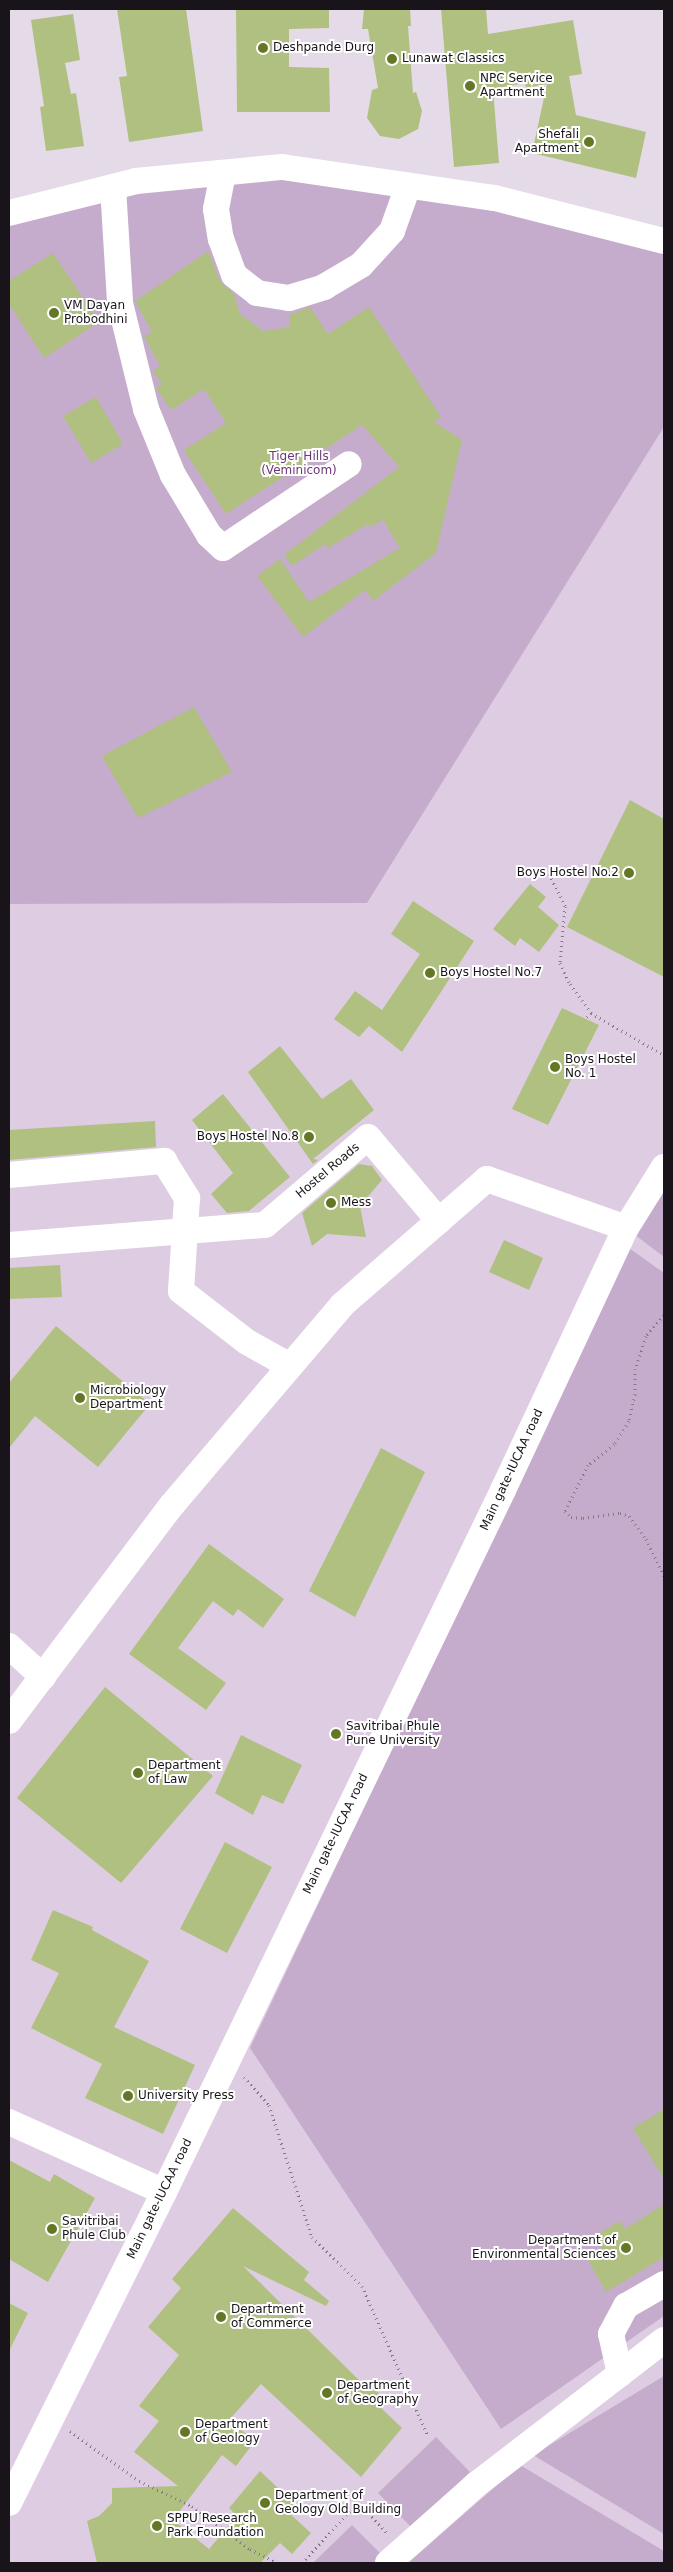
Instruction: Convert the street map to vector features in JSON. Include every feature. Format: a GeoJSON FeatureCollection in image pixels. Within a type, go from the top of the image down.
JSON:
{"type":"FeatureCollection","features":[{"type":"Feature","properties":{"kind":"lane"},"geometry":{"type":"LineString","coordinates":[[9,213],[136,181],[282,167],[495,198],[664,241]]}},
{"type":"Feature","properties":{"kind":"lane"},"geometry":{"type":"LineString","coordinates":[[223,173],[216,209],[234,275],[257,293],[289,298],[324,287],[362,265],[392,230],[408,186]]}},
{"type":"Feature","properties":{"kind":"lane"},"geometry":{"type":"LineString","coordinates":[[113,187],[120,303],[146,409],[173,475],[209,535],[223,548],[349,464]]}},
{"type":"Feature","properties":{"kind":"lane","name":"Hostel Roads"},"geometry":{"type":"LineString","coordinates":[[9,1245],[265,1225],[368,1137],[439,1221]]}},
{"type":"Feature","properties":{"kind":"lane"},"geometry":{"type":"LineString","coordinates":[[9,1175],[164,1161],[187,1198],[180,1291],[247,1342],[290,1366]]}},
{"type":"Feature","properties":{"kind":"lane","name":"Main gate-IUCAA road"},"geometry":{"type":"LineString","coordinates":[[9,2503],[164,2192],[499,1499],[626,1228],[664,1167]]}},
{"type":"Feature","properties":{"kind":"lane"},"geometry":{"type":"LineString","coordinates":[[9,1721],[172,1506],[342,1305],[487,1179],[626,1228]]}},
{"type":"Feature","properties":{"kind":"lane"},"geometry":{"type":"LineString","coordinates":[[9,1646],[43,1676]]}},
{"type":"Feature","properties":{"kind":"lane"},"geometry":{"type":"LineString","coordinates":[[9,2122],[164,2192]]}},
{"type":"Feature","properties":{"kind":"lane"},"geometry":{"type":"LineString","coordinates":[[620,2374],[611,2334],[626,2306],[664,2284]]}},
{"type":"Feature","properties":{"kind":"lane"},"geometry":{"type":"LineString","coordinates":[[396,2557],[477,2484],[664,2340]]}},
{"type":"Feature","properties":{"kind":"path"},"geometry":{"type":"LineString","coordinates":[[548,874],[565,906],[560,963],[570,984],[591,1013],[664,1055]]}},
{"type":"Feature","properties":{"kind":"path"},"geometry":{"type":"LineString","coordinates":[[585,1019],[591,1013]]}},
{"type":"Feature","properties":{"kind":"path"},"geometry":{"type":"LineString","coordinates":[[664,1315],[646,1336],[635,1369],[635,1394],[629,1421],[614,1444],[588,1465],[565,1511],[571,1517],[583,1518],[620,1513],[629,1516],[646,1540],[664,1576]]}},
{"type":"Feature","properties":{"kind":"path"},"geometry":{"type":"LineString","coordinates":[[228,2058],[269,2106],[312,2237],[362,2286],[428,2436]]}},
{"type":"Feature","properties":{"kind":"path"},"geometry":{"type":"LineString","coordinates":[[52,2417],[139,2481],[192,2506],[250,2549],[277,2563]]}},
{"type":"Feature","properties":{"kind":"path"},"geometry":{"type":"LineString","coordinates":[[302,2563],[358,2502],[396,2557]]}},
{"type":"Feature","properties":{"kind":"shaded area","name":"Savitribai Phule Pune University"},"geometry":{"type":"Polygon","coordinates":[[[664,427],[664,2563],[9,2563],[9,904],[367,902],[664,427]]]}},
{"type":"Feature","properties":{"kind":"green space","name":"Tiger Hills (Veminicom)"},"geometry":{"type":"Polygon","coordinates":[[[282,167],[664,241],[664,427],[367,903],[9,904],[9,213],[282,167]]]}},
{"type":"Feature","properties":{"kind":"green space"},"geometry":{"type":"Polygon","coordinates":[[[664,1165],[664,1257],[626,1228],[664,1165]]]}},
{"type":"Feature","properties":{"kind":"green space"},"geometry":{"type":"Polygon","coordinates":[[[629,1248],[664,1273],[664,2316],[501,2429],[250,2048],[629,1248]]]}},
{"type":"Feature","properties":{"kind":"green space"},"geometry":{"type":"Polygon","coordinates":[[[664,2376],[664,2534],[533,2455],[664,2376]]]}},
{"type":"Feature","properties":{"kind":"green space"},"geometry":{"type":"Polygon","coordinates":[[[436,2437],[470,2472],[412,2528],[378,2493],[436,2437]]]}},
{"type":"Feature","properties":{"kind":"green space"},"geometry":{"type":"Polygon","coordinates":[[[520,2465],[664,2551],[664,2563],[408,2563],[520,2465]]]}},
{"type":"Feature","properties":{"kind":"green space"},"geometry":{"type":"Polygon","coordinates":[[[352,2525],[383,2556],[376,2563],[313,2563],[352,2525]]]}},
{"type":"Feature","properties":{"kind":"building"},"geometry":{"type":"Polygon","coordinates":[[[117,9],[186,9],[203,131],[129,142],[119,77],[127,76],[117,9]]]}},
{"type":"Feature","properties":{"kind":"building","name":"Deshpande Durg"},"geometry":{"type":"Polygon","coordinates":[[[236,9],[329,9],[329,28],[289,29],[289,67],[329,68],[330,112],[237,112],[236,9]]]}},
{"type":"Feature","properties":{"kind":"building","name":"Lunawat Classics"},"geometry":{"type":"Polygon","coordinates":[[[364,9],[410,9],[411,26],[408,26],[413,93],[416,92],[422,111],[418,129],[399,139],[380,136],[367,118],[372,90],[378,88],[368,29],[362,29],[364,9]]]}},
{"type":"Feature","properties":{"kind":"building"},"geometry":{"type":"Polygon","coordinates":[[[441,9],[486,9],[488,34],[573,20],[582,74],[569,76],[576,115],[646,132],[636,178],[532,153],[547,84],[526,88],[525,83],[493,89],[499,163],[454,167],[441,9]]]}},
{"type":"Feature","properties":{"kind":"building"},"geometry":{"type":"Polygon","coordinates":[[[73,14],[80,60],[65,63],[71,94],[76,93],[84,146],[46,151],[40,107],[44,106],[31,20],[73,14]]]}},
{"type":"Feature","properties":{"kind":"building"},"geometry":{"type":"Polygon","coordinates":[[[208,251],[220,281],[234,294],[240,314],[263,331],[290,327],[289,315],[310,307],[328,334],[369,307],[441,417],[434,422],[462,440],[436,553],[373,601],[365,590],[303,637],[257,576],[280,559],[309,602],[400,548],[383,520],[370,527],[368,524],[328,548],[325,544],[292,566],[284,555],[399,467],[362,425],[226,514],[184,450],[226,423],[204,389],[171,410],[156,388],[162,384],[153,371],[160,366],[144,337],[152,332],[135,301],[208,251]]]}},
{"type":"Feature","properties":{"kind":"building","name":"VM Dayan Probodhini"},"geometry":{"type":"Polygon","coordinates":[[[53,253],[99,322],[44,358],[9,304],[9,281],[53,253]]]}},
{"type":"Feature","properties":{"kind":"building"},"geometry":{"type":"Polygon","coordinates":[[[96,397],[123,444],[91,463],[63,416],[96,397]]]}},
{"type":"Feature","properties":{"kind":"building"},"geometry":{"type":"Polygon","coordinates":[[[194,707],[232,772],[138,818],[102,756],[194,707]]]}},
{"type":"Feature","properties":{"kind":"building","name":"Boys Hostel No.2"},"geometry":{"type":"Polygon","coordinates":[[[630,800],[664,819],[664,977],[567,927],[630,800]]]}},
{"type":"Feature","properties":{"kind":"building"},"geometry":{"type":"Polygon","coordinates":[[[530,884],[546,897],[538,907],[559,925],[539,952],[520,938],[515,946],[493,929],[530,884]]]}},
{"type":"Feature","properties":{"kind":"building","name":"Boys Hostel No.7"},"geometry":{"type":"Polygon","coordinates":[[[413,901],[474,941],[402,1052],[369,1026],[359,1037],[334,1019],[355,991],[382,1010],[420,954],[391,934],[413,901]]]}},
{"type":"Feature","properties":{"kind":"building","name":"Boys Hostel No. 1"},"geometry":{"type":"Polygon","coordinates":[[[562,1008],[599,1025],[548,1125],[512,1109],[562,1008]]]}},
{"type":"Feature","properties":{"kind":"building"},"geometry":{"type":"Polygon","coordinates":[[[280,1046],[322,1099],[351,1079],[374,1110],[313,1159],[318,1160],[313,1164],[248,1072],[280,1046]]]}},
{"type":"Feature","properties":{"kind":"building"},"geometry":{"type":"Polygon","coordinates":[[[223,1094],[290,1177],[249,1211],[227,1213],[211,1194],[233,1173],[192,1120],[223,1094]]]}},
{"type":"Feature","properties":{"kind":"building"},"geometry":{"type":"Polygon","coordinates":[[[155,1121],[156,1147],[9,1160],[9,1130],[155,1121]]]}},
{"type":"Feature","properties":{"kind":"building","name":"Mess"},"geometry":{"type":"Polygon","coordinates":[[[359,1164],[372,1166],[382,1180],[360,1206],[366,1237],[327,1234],[312,1246],[302,1213],[359,1164]]]}},
{"type":"Feature","properties":{"kind":"building"},"geometry":{"type":"Polygon","coordinates":[[[504,1240],[543,1258],[529,1290],[489,1272],[504,1240]]]}},
{"type":"Feature","properties":{"kind":"building"},"geometry":{"type":"Polygon","coordinates":[[[60,1265],[62,1297],[9,1299],[9,1268],[60,1265]]]}},
{"type":"Feature","properties":{"kind":"building"},"geometry":{"type":"Polygon","coordinates":[[[56,1326],[150,1404],[98,1467],[35,1416],[9,1448],[9,1383],[56,1326]]]}},
{"type":"Feature","properties":{"kind":"building"},"geometry":{"type":"Polygon","coordinates":[[[381,1448],[425,1472],[355,1617],[309,1591],[381,1448]]]}},
{"type":"Feature","properties":{"kind":"building"},"geometry":{"type":"Polygon","coordinates":[[[209,1544],[284,1599],[263,1628],[238,1609],[233,1616],[213,1601],[178,1648],[226,1683],[206,1710],[129,1654],[209,1544]]]}},
{"type":"Feature","properties":{"kind":"building","name":"Department of Law"},"geometry":{"type":"Polygon","coordinates":[[[105,1687],[213,1776],[121,1883],[17,1798],[105,1687]]]}},
{"type":"Feature","properties":{"kind":"building"},"geometry":{"type":"Polygon","coordinates":[[[241,1735],[302,1765],[283,1804],[262,1795],[253,1815],[215,1793],[241,1735]]]}},
{"type":"Feature","properties":{"kind":"building"},"geometry":{"type":"Polygon","coordinates":[[[225,1842],[272,1867],[227,1953],[180,1929],[225,1842]]]}},
{"type":"Feature","properties":{"kind":"building"},"geometry":{"type":"Polygon","coordinates":[[[53,1910],[93,1927],[92,1930],[149,1961],[114,2027],[195,2065],[163,2134],[85,2098],[102,2064],[31,2028],[59,1973],[31,1960],[53,1910]]]}},
{"type":"Feature","properties":{"kind":"building"},"geometry":{"type":"Polygon","coordinates":[[[664,2109],[664,2179],[633,2128],[664,2109]]]}},
{"type":"Feature","properties":{"kind":"building","name":"Savitribai Phule Club"},"geometry":{"type":"Polygon","coordinates":[[[9,2160],[50,2182],[54,2174],[95,2198],[48,2282],[9,2259],[9,2160]]]}},
{"type":"Feature","properties":{"kind":"building","name":"Department of Environmental Sciences"},"geometry":{"type":"Polygon","coordinates":[[[664,2204],[664,2257],[606,2292],[588,2260],[603,2251],[594,2236],[620,2221],[625,2229],[664,2204]]]}},
{"type":"Feature","properties":{"kind":"building"},"geometry":{"type":"Polygon","coordinates":[[[233,2208],[309,2272],[304,2280],[329,2301],[326,2306],[243,2266],[362,2383],[379,2393],[375,2402],[402,2428],[361,2477],[261,2384],[229,2420],[255,2441],[236,2466],[222,2455],[173,2520],[209,2549],[237,2516],[229,2508],[260,2471],[295,2504],[289,2513],[311,2533],[292,2554],[280,2543],[260,2563],[97,2563],[87,2521],[99,2516],[112,2503],[112,2488],[178,2486],[134,2452],[159,2421],[139,2406],[179,2355],[148,2327],[181,2288],[172,2279],[233,2208]]]}},
{"type":"Feature","properties":{"kind":"building"},"geometry":{"type":"Polygon","coordinates":[[[9,2303],[28,2313],[9,2351],[9,2303]]]}},
{"type":"Feature","properties":{"kind":"place","name":"Deshpande Durg"},"geometry":{"type":"Point","coordinates":[263,48]}},
{"type":"Feature","properties":{"kind":"place","name":"Lunawat Classics"},"geometry":{"type":"Point","coordinates":[392,59]}},
{"type":"Feature","properties":{"kind":"place","name":"NPC Service Apartment"},"geometry":{"type":"Point","coordinates":[470,86]}},
{"type":"Feature","properties":{"kind":"place","name":"Shefali Apartment"},"geometry":{"type":"Point","coordinates":[589,142]}},
{"type":"Feature","properties":{"kind":"place","name":"VM Dayan Probodhini"},"geometry":{"type":"Point","coordinates":[54,313]}},
{"type":"Feature","properties":{"kind":"place","name":"Boys Hostel No.2"},"geometry":{"type":"Point","coordinates":[629,873]}},
{"type":"Feature","properties":{"kind":"place","name":"Boys Hostel No.7"},"geometry":{"type":"Point","coordinates":[430,973]}},
{"type":"Feature","properties":{"kind":"place","name":"Boys Hostel No. 1"},"geometry":{"type":"Point","coordinates":[555,1067]}},
{"type":"Feature","properties":{"kind":"place","name":"Boys Hostel No.8"},"geometry":{"type":"Point","coordinates":[309,1137]}},
{"type":"Feature","properties":{"kind":"place","name":"Mess"},"geometry":{"type":"Point","coordinates":[331,1203]}},
{"type":"Feature","properties":{"kind":"place","name":"Microbiology Department"},"geometry":{"type":"Point","coordinates":[80,1398]}},
{"type":"Feature","properties":{"kind":"place","name":"Savitribai Phule Pune University"},"geometry":{"type":"Point","coordinates":[336,1734]}},
{"type":"Feature","properties":{"kind":"place","name":"Department of Law"},"geometry":{"type":"Point","coordinates":[138,1773]}},
{"type":"Feature","properties":{"kind":"place","name":"University Press"},"geometry":{"type":"Point","coordinates":[128,2096]}},
{"type":"Feature","properties":{"kind":"place","name":"Savitribai Phule Club"},"geometry":{"type":"Point","coordinates":[52,2229]}},
{"type":"Feature","properties":{"kind":"place","name":"Department of Environmental Sciences"},"geometry":{"type":"Point","coordinates":[626,2248]}},
{"type":"Feature","properties":{"kind":"place","name":"Department of Commerce"},"geometry":{"type":"Point","coordinates":[221,2317]}},
{"type":"Feature","properties":{"kind":"place","name":"Department of Geography"},"geometry":{"type":"Point","coordinates":[327,2393]}},
{"type":"Feature","properties":{"kind":"place","name":"Department of Geology"},"geometry":{"type":"Point","coordinates":[185,2432]}},
{"type":"Feature","properties":{"kind":"place","name":"Department of Geology Old Building"},"geometry":{"type":"Point","coordinates":[265,2503]}},
{"type":"Feature","properties":{"kind":"place","name":"SPPU Research Park Foundation"},"geometry":{"type":"Point","coordinates":[157,2526]}}]}
